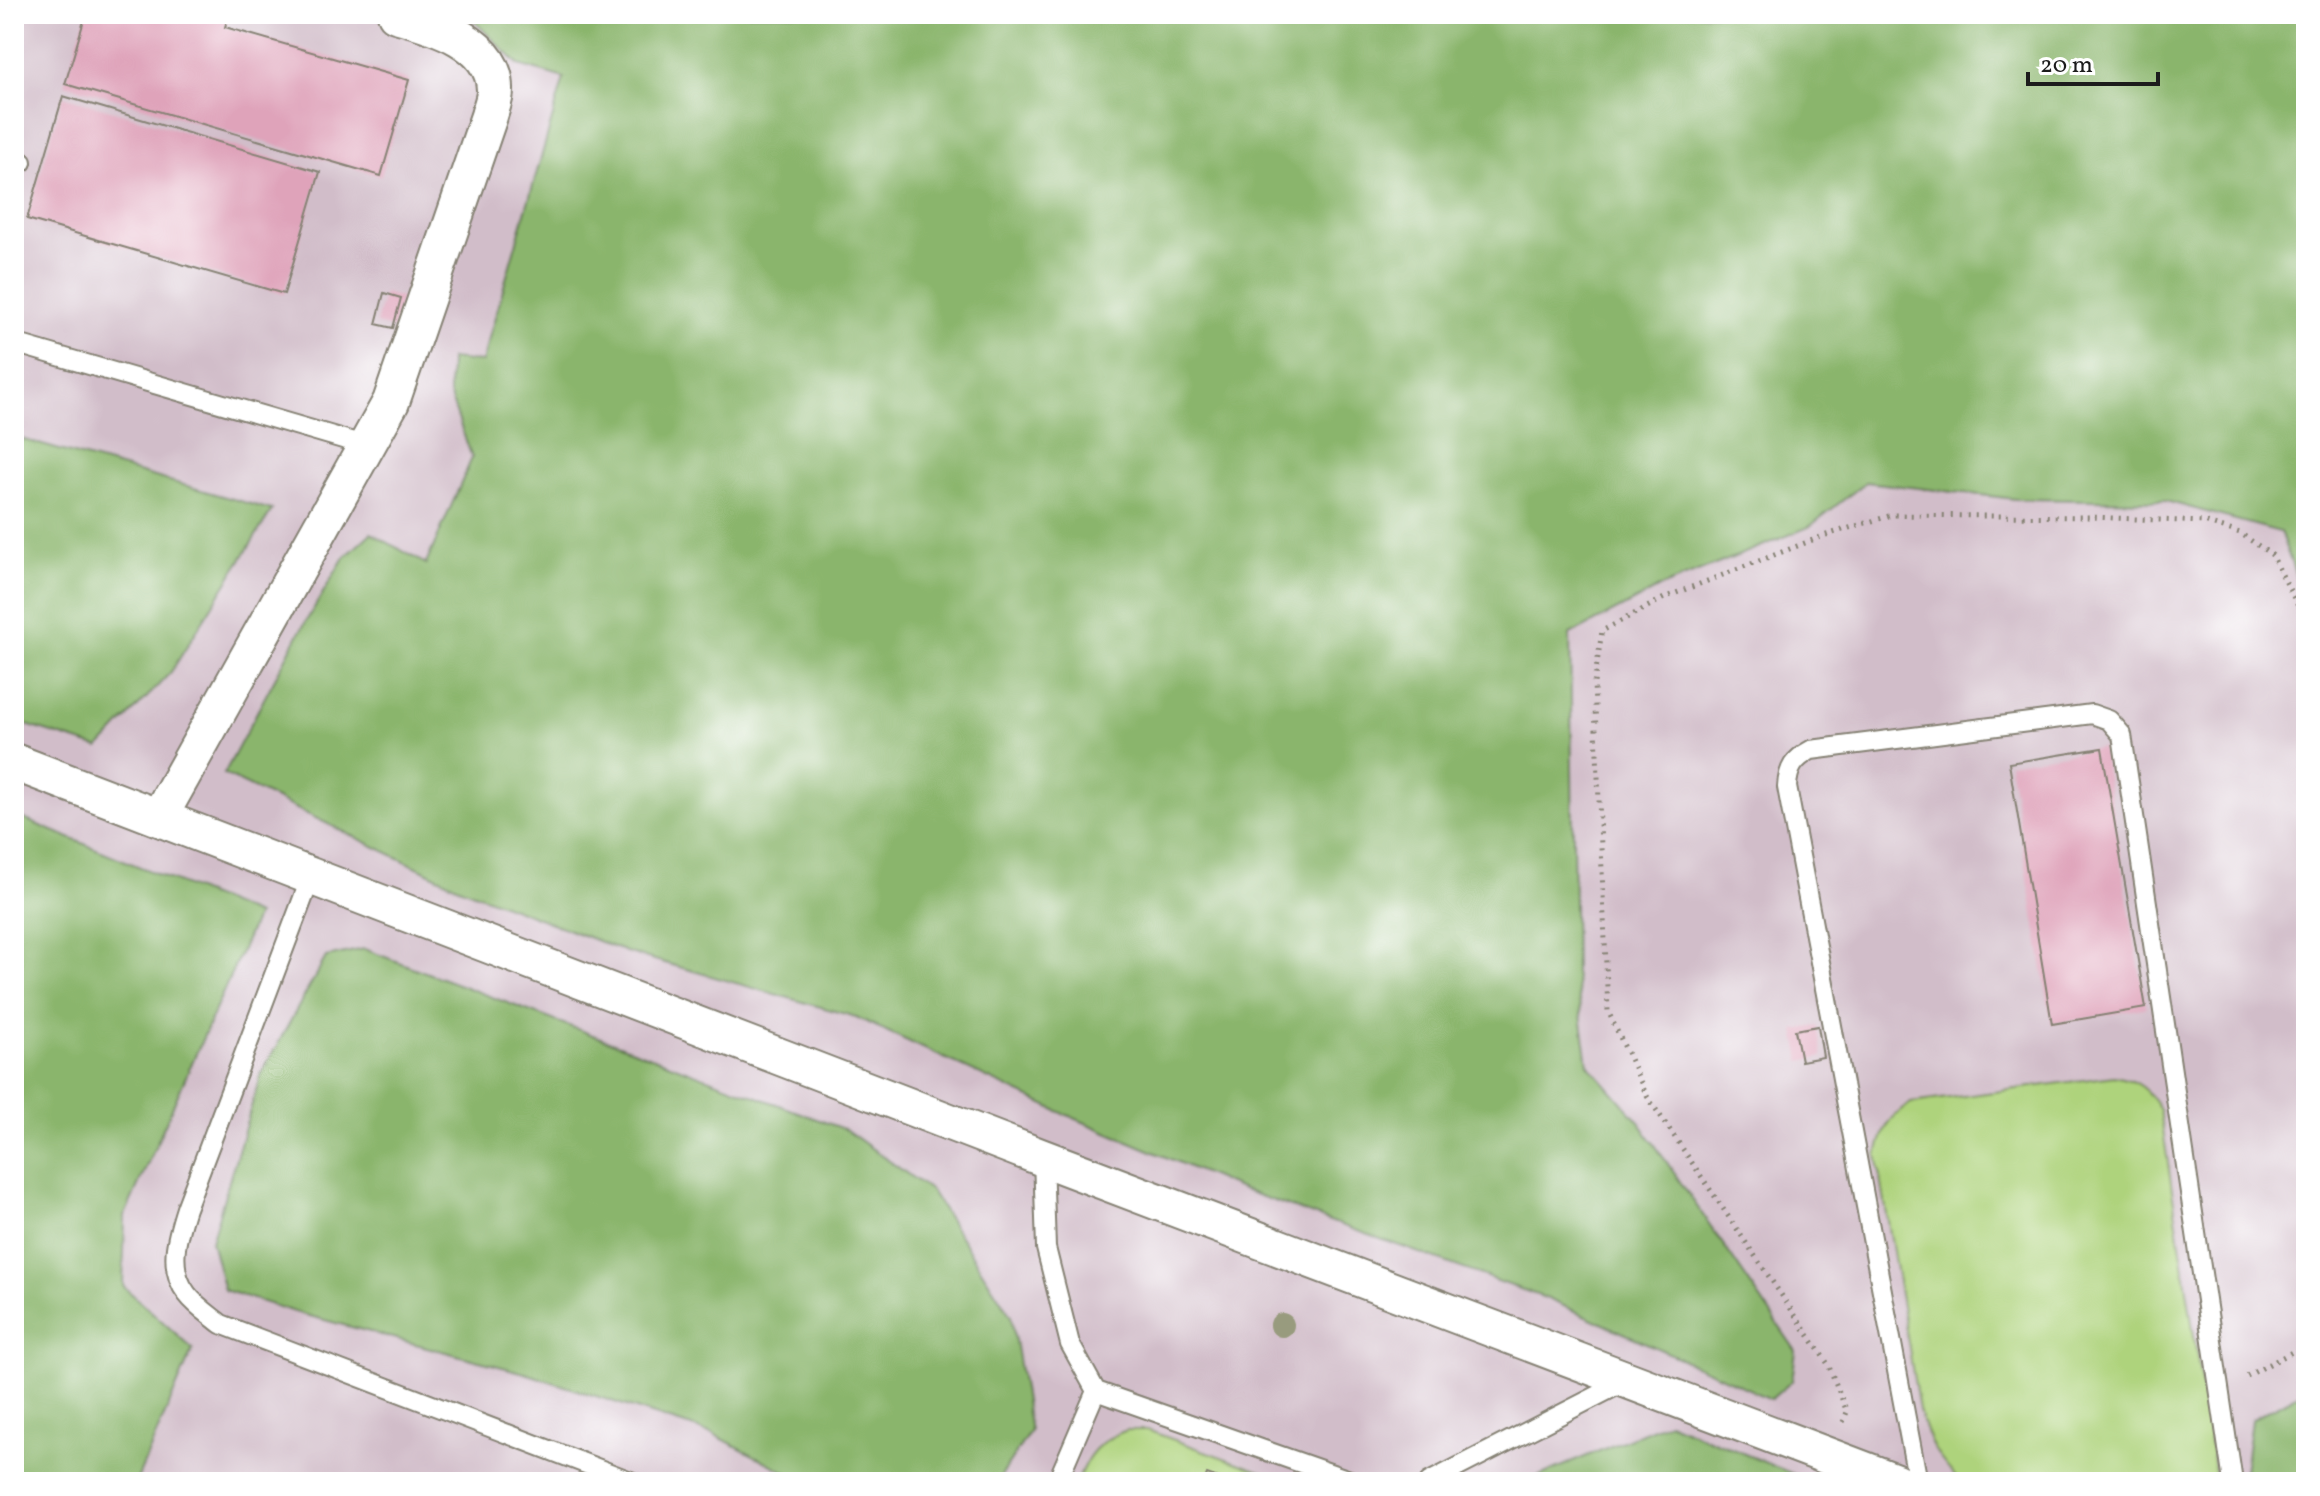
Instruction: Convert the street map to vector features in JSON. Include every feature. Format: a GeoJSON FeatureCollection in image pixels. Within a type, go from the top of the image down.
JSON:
{"type":"FeatureCollection","features":[{"type":"Feature","properties":{"kind":"street"},"geometry":{"type":"LineString","coordinates":[[159,817],[391,402],[489,116],[495,91],[491,68],[471,45],[443,27],[396,14]]}},
{"type":"Feature","properties":{"kind":"street"},"geometry":{"type":"LineString","coordinates":[[14,762],[1896,1482]]}},
{"type":"Feature","properties":{"kind":"lane"},"geometry":{"type":"LineString","coordinates":[[14,343],[367,446]]}},
{"type":"Feature","properties":{"kind":"lane"},"geometry":{"type":"LineString","coordinates":[[1918,1482],[1787,787],[1788,773],[1797,758],[1811,750],[2092,714],[2109,720],[2122,735],[2233,1482]]}},
{"type":"Feature","properties":{"kind":"lane"},"geometry":{"type":"LineString","coordinates":[[311,877],[174,1245],[176,1269],[187,1294],[221,1324],[633,1482]]}},
{"type":"Feature","properties":{"kind":"lane"},"geometry":{"type":"LineString","coordinates":[[1043,1158],[1046,1248],[1070,1344],[1096,1391],[1355,1482]]}},
{"type":"Feature","properties":{"kind":"lane"},"geometry":{"type":"LineString","coordinates":[[1429,1482],[1627,1381]]}},
{"type":"Feature","properties":{"kind":"lane"},"geometry":{"type":"LineString","coordinates":[[1057,1482],[1096,1391]]}},
{"type":"Feature","properties":{"kind":"path"},"geometry":{"type":"LineString","coordinates":[[2220,1395],[2241,1379],[2292,1352],[2306,1350]]}},
{"type":"Feature","properties":{"kind":"shaded area"},"geometry":{"type":"Polygon","coordinates":[[[14,14],[2306,14],[2306,1482],[14,1482],[14,14]]]}},
{"type":"Feature","properties":{"kind":"green space"},"geometry":{"type":"Polygon","coordinates":[[[467,14],[2306,14],[2306,603],[2280,532],[2166,501],[2015,499],[1866,482],[1809,527],[1663,586],[1570,635],[1575,972],[1588,1064],[1640,1123],[1796,1351],[1792,1381],[1771,1399],[1548,1299],[1243,1190],[1060,1112],[856,1017],[626,952],[461,888],[224,774],[298,635],[343,559],[371,533],[426,564],[472,458],[449,393],[450,359],[482,362],[564,78],[519,65],[467,14]]]}},
{"type":"Feature","properties":{"kind":"green space"},"geometry":{"type":"Polygon","coordinates":[[[14,437],[272,510],[171,672],[99,748],[14,721],[14,437]]]}},
{"type":"Feature","properties":{"kind":"green space"},"geometry":{"type":"Polygon","coordinates":[[[14,815],[257,915],[125,1215],[123,1286],[193,1349],[136,1482],[14,1482],[14,815]]]}},
{"type":"Feature","properties":{"kind":"green space"},"geometry":{"type":"Polygon","coordinates":[[[364,949],[846,1130],[931,1191],[1011,1316],[1030,1431],[997,1482],[805,1482],[713,1434],[525,1373],[298,1313],[224,1290],[211,1241],[261,1074],[326,957],[364,949]]]}},
{"type":"Feature","properties":{"kind":"green space"},"geometry":{"type":"Polygon","coordinates":[[[2114,1076],[2142,1087],[2160,1110],[2216,1482],[1961,1482],[1934,1449],[1919,1410],[1877,1154],[1882,1137],[1892,1119],[1911,1103],[2114,1076]]]}},
{"type":"Feature","properties":{"kind":"green space"},"geometry":{"type":"Polygon","coordinates":[[[2306,1390],[2306,1482],[2247,1482],[2244,1471],[2251,1420],[2306,1390]]]}},
{"type":"Feature","properties":{"kind":"green space"},"geometry":{"type":"Polygon","coordinates":[[[1668,1422],[1812,1482],[1525,1482],[1668,1422]]]}},
{"type":"Feature","properties":{"kind":"green space"},"geometry":{"type":"Polygon","coordinates":[[[1127,1430],[1147,1430],[1290,1482],[1077,1482],[1095,1449],[1127,1430]]]}},
{"type":"Feature","properties":{"kind":"building"},"geometry":{"type":"Polygon","coordinates":[[[86,14],[229,14],[225,27],[409,80],[381,176],[65,84],[86,14]]]}},
{"type":"Feature","properties":{"kind":"building"},"geometry":{"type":"Polygon","coordinates":[[[63,96],[320,172],[284,294],[27,219],[63,96]]]}},
{"type":"Feature","properties":{"kind":"building"},"geometry":{"type":"Polygon","coordinates":[[[384,293],[401,298],[393,328],[376,324],[384,293]]]}},
{"type":"Feature","properties":{"kind":"building"},"geometry":{"type":"Polygon","coordinates":[[[2102,748],[2146,1008],[2052,1024],[2009,763],[2102,748]]]}},
{"type":"Feature","properties":{"kind":"building"},"geometry":{"type":"Polygon","coordinates":[[[1818,1026],[1823,1057],[1801,1061],[1795,1030],[1818,1026]]]}},
{"type":"Feature","properties":{"kind":"building"},"geometry":{"type":"Polygon","coordinates":[[[1207,1474],[1229,1482],[1204,1482],[1207,1474]]]}}]}
